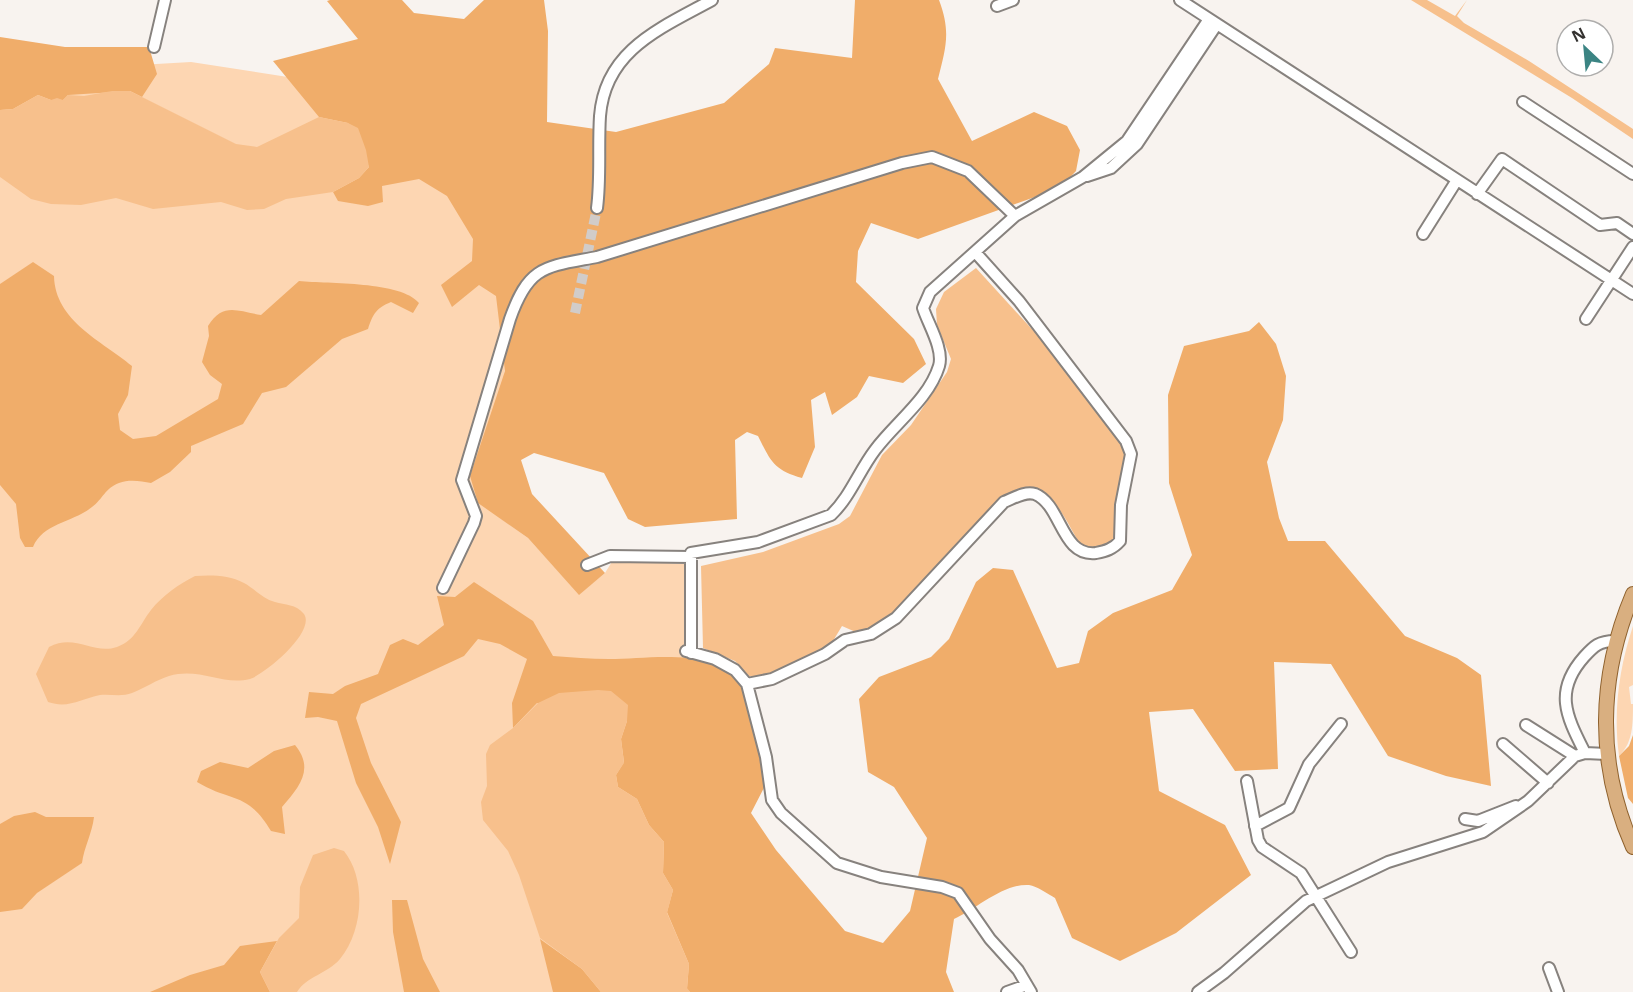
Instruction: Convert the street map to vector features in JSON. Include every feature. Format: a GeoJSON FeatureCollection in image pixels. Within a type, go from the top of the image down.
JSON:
{"type":"FeatureCollection","features":[{"type":"Feature","properties":{"kind":"main road"},"geometry":{"type":"LineString","coordinates":[[1633,594],[1615,641],[1606,696],[1607,754],[1618,809],[1633,847]]}},
{"type":"Feature","properties":{"kind":"street"},"geometry":{"type":"LineString","coordinates":[[154,47],[165,0]]}},
{"type":"Feature","properties":{"kind":"street"},"geometry":{"type":"LineString","coordinates":[[597,208],[600,181],[600,117],[603,95],[614,72],[628,51],[648,36],[711,0]]}},
{"type":"Feature","properties":{"kind":"street"},"geometry":{"type":"LineString","coordinates":[[998,6],[1013,0]]}},
{"type":"Feature","properties":{"kind":"street"},"geometry":{"type":"LineString","coordinates":[[1180,0],[1633,294]]}},
{"type":"Feature","properties":{"kind":"street"},"geometry":{"type":"LineString","coordinates":[[1007,992],[1029,988],[990,939],[958,893],[942,887],[881,877],[837,863],[781,813],[772,800],[766,757],[747,684],[735,670],[715,659],[688,652],[691,553],[758,542],[831,515],[840,507],[875,450],[929,386],[940,364],[940,354],[923,308],[930,292],[1015,216],[1083,177],[1111,168],[1137,144],[1213,22]]}},
{"type":"Feature","properties":{"kind":"street"},"geometry":{"type":"LineString","coordinates":[[1523,102],[1633,174]]}},
{"type":"Feature","properties":{"kind":"street"},"geometry":{"type":"LineString","coordinates":[[443,588],[476,516],[462,480],[510,319],[519,294],[528,281],[546,267],[597,257],[902,163],[932,157],[968,171],[1015,216]]}},
{"type":"Feature","properties":{"kind":"street"},"geometry":{"type":"LineString","coordinates":[[1478,194],[1502,159],[1600,225],[1617,223],[1633,234]]}},
{"type":"Feature","properties":{"kind":"street"},"geometry":{"type":"LineString","coordinates":[[1423,234],[1457,180]]}},
{"type":"Feature","properties":{"kind":"street"},"geometry":{"type":"LineString","coordinates":[[1586,320],[1633,247]]}},
{"type":"Feature","properties":{"kind":"street"},"geometry":{"type":"LineString","coordinates":[[747,684],[772,679],[825,654],[840,642],[872,634],[896,618],[1004,502],[1023,494],[1035,494],[1047,503],[1074,546],[1087,554],[1105,552],[1120,541],[1121,505],[1131,454],[1126,441],[1019,301],[975,252]]}},
{"type":"Feature","properties":{"kind":"street"},"geometry":{"type":"LineString","coordinates":[[587,565],[610,556],[691,557]]}},
{"type":"Feature","properties":{"kind":"street"},"geometry":{"type":"LineString","coordinates":[[1580,755],[1567,713],[1567,684],[1576,667],[1595,645],[1615,641]]}},
{"type":"Feature","properties":{"kind":"street"},"geometry":{"type":"LineString","coordinates":[[1255,826],[1289,808],[1309,764],[1341,724]]}},
{"type":"Feature","properties":{"kind":"street"},"geometry":{"type":"LineString","coordinates":[[1526,725],[1580,755],[1607,754]]}},
{"type":"Feature","properties":{"kind":"street"},"geometry":{"type":"LineString","coordinates":[[1503,744],[1548,783]]}},
{"type":"Feature","properties":{"kind":"street"},"geometry":{"type":"LineString","coordinates":[[1198,992],[1224,973],[1282,921],[1316,896],[1388,862],[1483,832],[1528,801],[1580,755]]}},
{"type":"Feature","properties":{"kind":"street"},"geometry":{"type":"LineString","coordinates":[[1247,781],[1255,826],[1262,847],[1296,867],[1351,952]]}},
{"type":"Feature","properties":{"kind":"street"},"geometry":{"type":"LineString","coordinates":[[1465,819],[1478,821],[1528,801]]}},
{"type":"Feature","properties":{"kind":"street"},"geometry":{"type":"LineString","coordinates":[[1549,968],[1558,992]]}},
{"type":"Feature","properties":{"kind":"shaded area"},"geometry":{"type":"Polygon","coordinates":[[[402,0],[414,13],[464,19],[484,0],[544,0],[548,31],[547,122],[616,132],[724,103],[769,64],[775,48],[852,58],[855,0],[939,0],[945,21],[946,40],[938,79],[972,141],[1034,112],[1067,126],[1080,150],[1076,171],[1060,188],[918,239],[871,223],[858,251],[856,282],[914,339],[926,364],[903,383],[869,376],[857,397],[832,415],[825,392],[811,400],[815,447],[802,478],[785,472],[774,464],[758,436],[747,432],[735,440],[737,519],[645,527],[628,519],[604,473],[534,453],[521,460],[532,494],[605,573],[579,595],[528,538],[478,503],[470,476],[505,371],[496,296],[479,285],[452,307],[441,285],[472,261],[473,239],[447,196],[419,179],[382,186],[383,202],[368,206],[338,201],[333,192],[359,178],[369,167],[348,123],[319,117],[273,61],[358,39],[327,1],[402,0]]]}},
{"type":"Feature","properties":{"kind":"shaded area"},"geometry":{"type":"Polygon","coordinates":[[[1411,0],[1427,0],[1455,16],[1467,0],[1457,16],[1464,23],[1529,61],[1633,129],[1633,139],[1572,98],[1411,0]]]}},
{"type":"Feature","properties":{"kind":"shaded area"},"geometry":{"type":"Polygon","coordinates":[[[0,37],[65,47],[149,47],[157,74],[142,97],[130,91],[68,95],[63,100],[51,100],[38,95],[13,109],[0,110],[0,37]]]}},
{"type":"Feature","properties":{"kind":"shaded area"},"geometry":{"type":"Polygon","coordinates":[[[191,62],[352,87],[509,245],[500,518],[528,538],[579,594],[605,573],[613,560],[686,564],[693,992],[0,992],[0,73],[191,62]]]}},
{"type":"Feature","properties":{"kind":"shaded area"},"geometry":{"type":"Polygon","coordinates":[[[112,91],[130,91],[236,144],[257,147],[319,117],[348,123],[358,128],[369,167],[359,178],[333,192],[286,199],[264,209],[247,210],[221,202],[153,209],[116,198],[81,205],[51,204],[31,199],[0,177],[0,110],[13,109],[38,95],[51,100],[57,98],[63,100],[68,95],[84,96],[112,91]]]}},
{"type":"Feature","properties":{"kind":"shaded area"},"geometry":{"type":"Polygon","coordinates":[[[33,262],[54,276],[56,292],[71,318],[132,366],[128,395],[118,414],[120,430],[133,439],[156,436],[218,399],[222,384],[210,375],[202,362],[209,336],[208,326],[214,318],[225,311],[238,310],[261,315],[299,281],[381,287],[410,296],[419,303],[413,313],[391,302],[378,309],[368,329],[342,339],[286,387],[262,393],[243,424],[191,446],[191,452],[170,472],[151,483],[131,481],[114,485],[92,507],[51,528],[38,539],[33,547],[25,547],[20,538],[16,504],[0,485],[0,284],[33,262]]]}},
{"type":"Feature","properties":{"kind":"shaded area"},"geometry":{"type":"Polygon","coordinates":[[[976,268],[1062,362],[1131,454],[1118,532],[1113,543],[1098,550],[1082,547],[1053,502],[1045,495],[1025,489],[882,627],[858,633],[842,626],[830,646],[773,674],[758,677],[749,676],[735,661],[703,648],[701,566],[763,552],[839,524],[850,516],[882,455],[911,425],[947,372],[951,359],[937,325],[936,309],[944,292],[976,268]]]}},
{"type":"Feature","properties":{"kind":"shaded area"},"geometry":{"type":"Polygon","coordinates":[[[1259,322],[1276,344],[1286,376],[1283,420],[1267,462],[1279,518],[1288,541],[1325,541],[1405,636],[1457,658],[1481,675],[1491,786],[1446,776],[1388,756],[1331,664],[1274,662],[1278,769],[1235,771],[1193,709],[1149,712],[1159,791],[1225,825],[1251,875],[1176,933],[1120,961],[1072,938],[1055,898],[1039,888],[1020,885],[1000,892],[954,919],[946,972],[954,992],[690,992],[687,989],[689,964],[667,912],[673,890],[663,873],[664,842],[649,825],[637,799],[618,787],[616,775],[624,762],[621,739],[627,721],[537,703],[513,728],[512,703],[527,659],[500,644],[478,639],[464,656],[361,704],[356,718],[371,763],[401,822],[390,864],[378,827],[356,783],[337,721],[318,717],[305,718],[309,692],[333,694],[345,686],[378,674],[390,645],[403,639],[418,645],[444,625],[437,596],[455,597],[474,582],[533,621],[553,656],[609,659],[682,658],[717,665],[732,673],[744,686],[767,782],[751,813],[776,850],[845,931],[883,943],[910,911],[927,838],[894,787],[868,772],[859,699],[879,677],[931,657],[949,639],[976,582],[993,568],[1013,570],[1057,668],[1079,663],[1088,631],[1113,613],[1172,590],[1192,555],[1169,483],[1168,395],[1184,346],[1249,331],[1259,322]]]}},
{"type":"Feature","properties":{"kind":"shaded area"},"geometry":{"type":"Polygon","coordinates":[[[195,576],[232,578],[271,601],[298,608],[304,614],[306,622],[303,631],[277,661],[250,679],[240,681],[180,674],[169,676],[128,694],[100,695],[68,704],[48,702],[36,674],[49,647],[67,642],[108,649],[117,647],[133,636],[160,600],[195,576]]]}},
{"type":"Feature","properties":{"kind":"shaded area"},"geometry":{"type":"Polygon","coordinates":[[[1633,626],[1633,685],[1629,687],[1631,704],[1633,704],[1632,726],[1630,739],[1619,756],[1618,690],[1633,626]]]}},
{"type":"Feature","properties":{"kind":"shaded area"},"geometry":{"type":"Polygon","coordinates":[[[611,691],[628,705],[627,721],[621,739],[624,763],[616,775],[618,787],[637,799],[649,825],[664,842],[663,873],[673,890],[667,913],[689,964],[687,988],[690,992],[601,992],[582,969],[540,938],[519,875],[508,851],[483,820],[481,802],[487,786],[486,754],[490,745],[513,728],[538,703],[559,693],[611,691]]]}},
{"type":"Feature","properties":{"kind":"shaded area"},"geometry":{"type":"Polygon","coordinates":[[[1633,735],[1633,804],[1628,798],[1619,756],[1629,746],[1633,735]]]}},
{"type":"Feature","properties":{"kind":"shaded area"},"geometry":{"type":"Polygon","coordinates":[[[295,745],[304,762],[304,770],[299,785],[282,807],[285,834],[271,831],[254,809],[246,803],[197,782],[201,771],[220,762],[248,768],[274,751],[295,745]]]}},
{"type":"Feature","properties":{"kind":"shaded area"},"geometry":{"type":"Polygon","coordinates":[[[35,812],[46,817],[94,817],[82,863],[37,893],[22,909],[0,912],[0,824],[14,816],[35,812]]]}},
{"type":"Feature","properties":{"kind":"shaded area"},"geometry":{"type":"Polygon","coordinates":[[[334,848],[344,851],[351,863],[359,891],[357,920],[348,948],[335,964],[306,982],[297,992],[270,992],[260,972],[279,938],[299,918],[300,887],[313,855],[334,848]]]}},
{"type":"Feature","properties":{"kind":"shaded area"},"geometry":{"type":"Polygon","coordinates":[[[392,900],[407,900],[423,959],[440,992],[404,992],[393,932],[392,900]]]}},
{"type":"Feature","properties":{"kind":"shaded area"},"geometry":{"type":"Polygon","coordinates":[[[540,939],[582,969],[601,992],[553,992],[540,939]]]}},
{"type":"Feature","properties":{"kind":"shaded area"},"geometry":{"type":"Polygon","coordinates":[[[277,941],[260,972],[270,992],[150,992],[190,975],[224,965],[240,946],[277,941]]]}},
{"type":"Feature","properties":{"kind":"tunnel"},"geometry":{"type":"LineString","coordinates":[[575,313],[597,208]]}}]}
